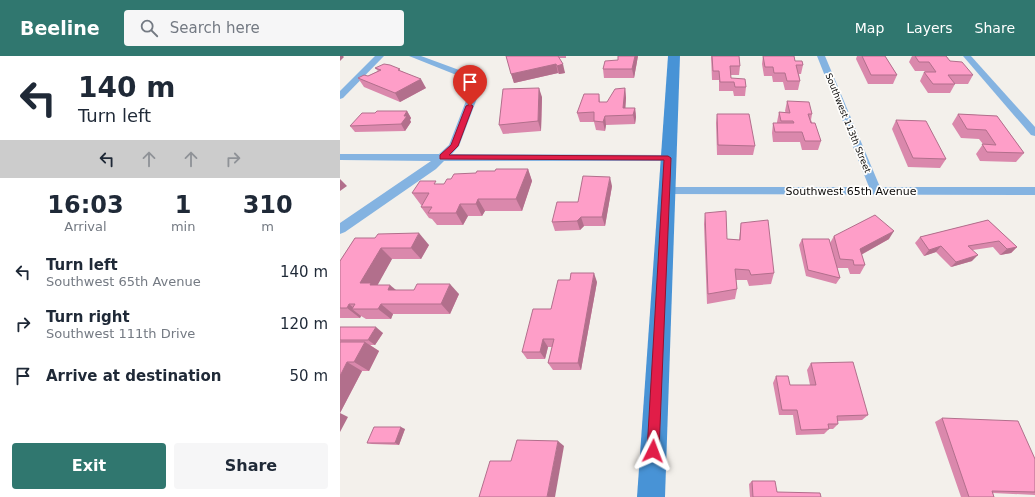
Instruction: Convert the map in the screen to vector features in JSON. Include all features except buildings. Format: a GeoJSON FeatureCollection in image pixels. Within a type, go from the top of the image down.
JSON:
{"type":"FeatureCollection","features":[{"type":"Feature","properties":{"kind":"main road"},"geometry":{"type":"LineString","coordinates":[[651,497],[674,56]]}},
{"type":"Feature","properties":{"kind":"street"},"geometry":{"type":"LineString","coordinates":[[340,96],[380,56]]}},
{"type":"Feature","properties":{"kind":"street"},"geometry":{"type":"LineString","coordinates":[[340,229],[442,157],[454,146],[474,93],[475,82],[467,76],[413,56]]}},
{"type":"Feature","properties":{"kind":"street","name":"Southwest 113th Street"},"geometry":{"type":"LineString","coordinates":[[821,56],[876,191]]}},
{"type":"Feature","properties":{"kind":"street"},"geometry":{"type":"LineString","coordinates":[[967,56],[1035,133]]}},
{"type":"Feature","properties":{"kind":"street"},"geometry":{"type":"LineString","coordinates":[[340,157],[668,158]]}},
{"type":"Feature","properties":{"kind":"street","name":"Southwest 65th Avenue"},"geometry":{"type":"LineString","coordinates":[[666,191],[1035,191]]}},
{"type":"Feature","properties":{"kind":"route"},"geometry":{"type":"LineString","coordinates":[[470,106],[454,146],[442,157],[668,158],[653,451]]}}]}
